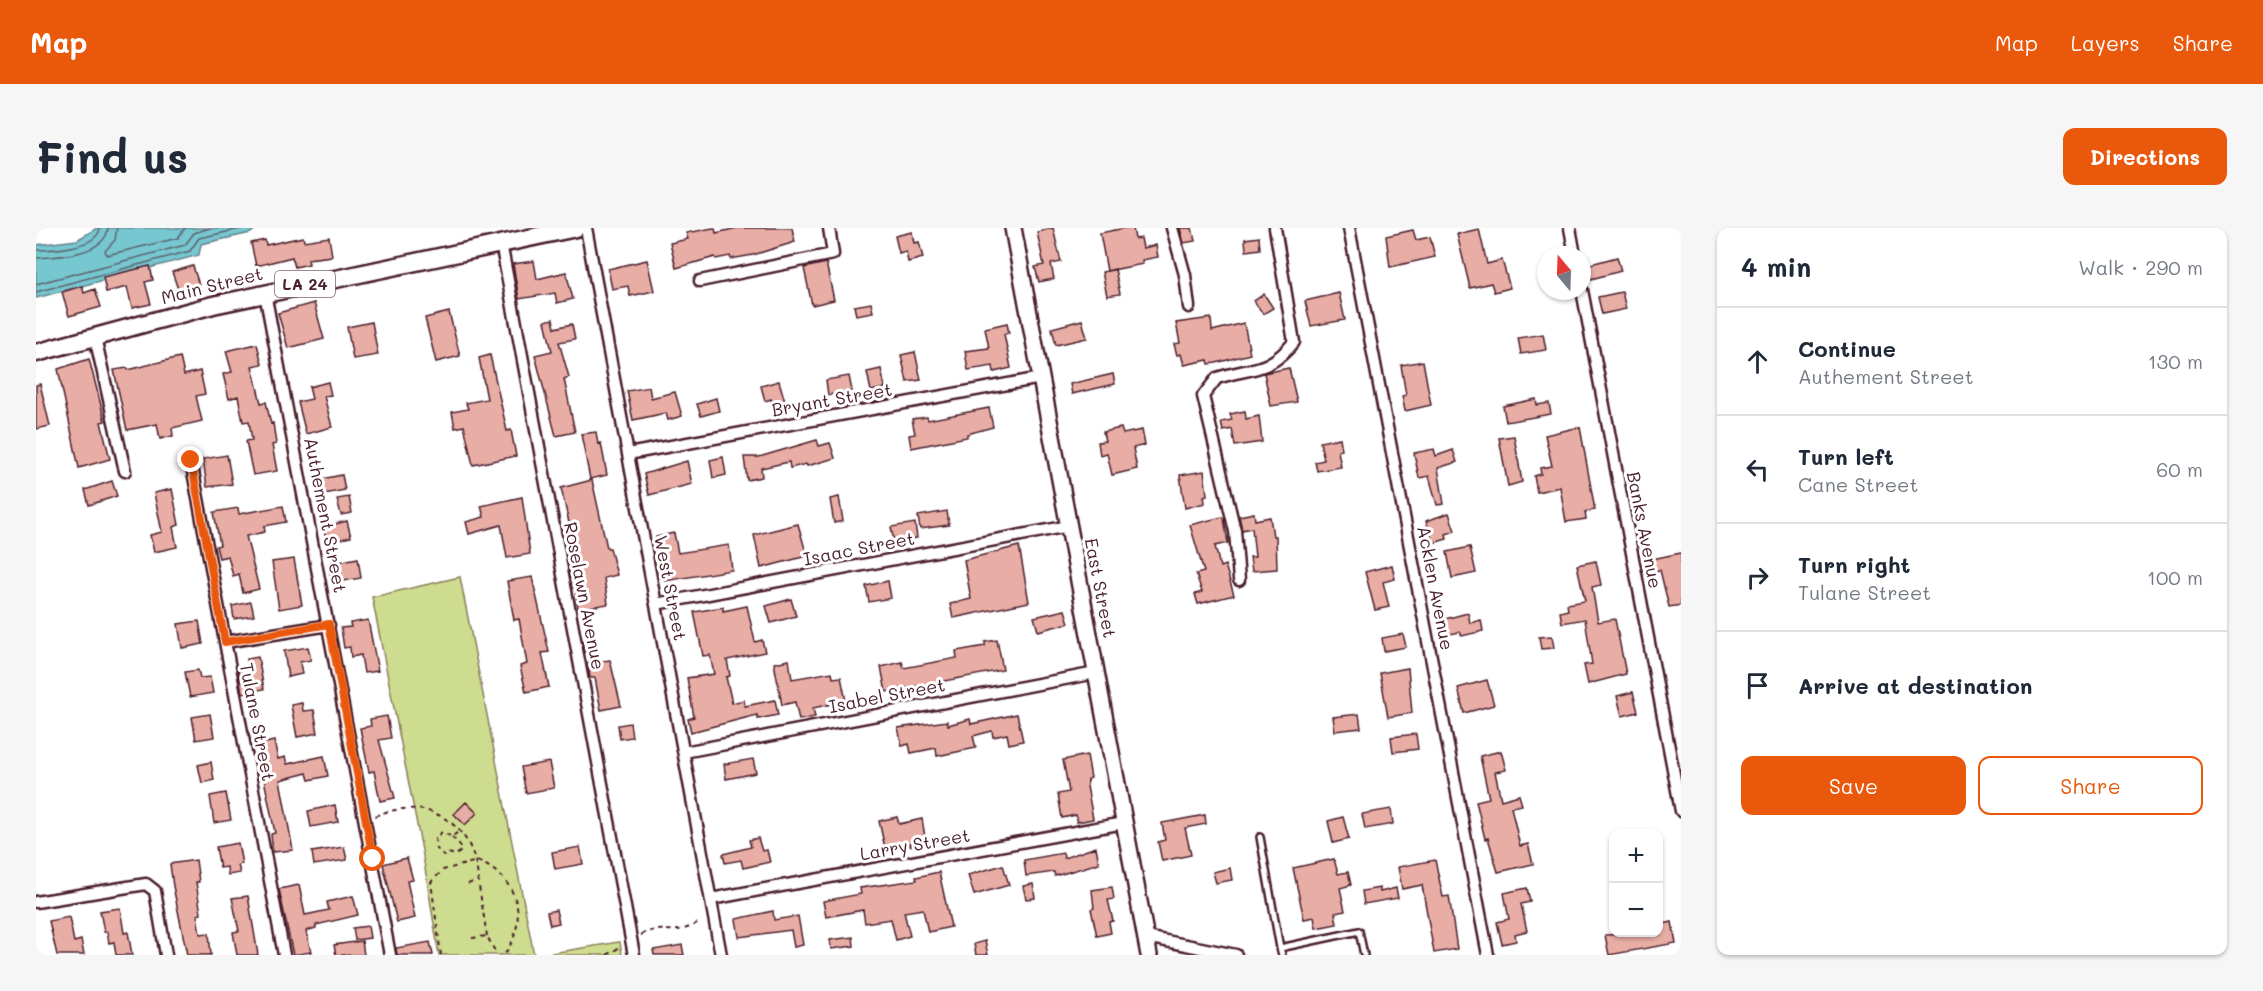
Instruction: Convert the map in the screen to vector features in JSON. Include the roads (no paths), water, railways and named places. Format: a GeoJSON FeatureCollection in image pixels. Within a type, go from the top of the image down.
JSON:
{"type":"FeatureCollection","features":[{"type":"Feature","properties":{"kind":"main road","name":"Main Street"},"geometry":{"type":"LineString","coordinates":[[36,352],[264,293],[576,228]]}},
{"type":"Feature","properties":{"kind":"street","name":"West Street"},"geometry":{"type":"LineString","coordinates":[[586,228],[721,955]]}},
{"type":"Feature","properties":{"kind":"street"},"geometry":{"type":"LineString","coordinates":[[700,280],[833,254],[829,228]]}},
{"type":"Feature","properties":{"kind":"street","name":"East Street"},"geometry":{"type":"LineString","coordinates":[[1013,228],[1149,955]]}},
{"type":"Feature","properties":{"kind":"street"},"geometry":{"type":"LineString","coordinates":[[1172,228],[1185,276],[1189,307]]}},
{"type":"Feature","properties":{"kind":"street"},"geometry":{"type":"LineString","coordinates":[[1239,579],[1235,531],[1203,396],[1216,378],[1250,372],[1281,358],[1294,342],[1275,228]]}},
{"type":"Feature","properties":{"kind":"street","name":"Acklen Avenue"},"geometry":{"type":"LineString","coordinates":[[1349,228],[1488,955]]}},
{"type":"Feature","properties":{"kind":"street"},"geometry":{"type":"LineString","coordinates":[[1570,228],[1573,246]]}},
{"type":"Feature","properties":{"kind":"street","name":"Roselawn Avenue"},"geometry":{"type":"LineString","coordinates":[[501,243],[634,955]]}},
{"type":"Feature","properties":{"kind":"street","name":"Authement Street"},"geometry":{"type":"LineString","coordinates":[[264,293],[329,624],[390,955]]}},
{"type":"Feature","properties":{"kind":"street","name":"Banks Avenue"},"geometry":{"type":"LineString","coordinates":[[1584,300],[1681,811]]}},
{"type":"Feature","properties":{"kind":"street"},"geometry":{"type":"LineString","coordinates":[[95,337],[125,471]]}},
{"type":"Feature","properties":{"kind":"street","name":"Bryant Street"},"geometry":{"type":"LineString","coordinates":[[628,454],[1041,378]]}},
{"type":"Feature","properties":{"kind":"street","name":"Tulane Street"},"geometry":{"type":"LineString","coordinates":[[191,460],[284,955]]}},
{"type":"Feature","properties":{"kind":"street","name":"Isaac Street"},"geometry":{"type":"LineString","coordinates":[[656,604],[1069,526]]}},
{"type":"Feature","properties":{"kind":"street"},"geometry":{"type":"LineString","coordinates":[[225,642],[329,624]]}},
{"type":"Feature","properties":{"kind":"street","name":"Isabel Street"},"geometry":{"type":"LineString","coordinates":[[684,752],[1096,672]]}},
{"type":"Feature","properties":{"kind":"street","name":"Larry Street"},"geometry":{"type":"LineString","coordinates":[[711,899],[1124,823]]}},
{"type":"Feature","properties":{"kind":"street"},"geometry":{"type":"LineString","coordinates":[[36,902],[139,883],[151,886],[155,891],[166,955]]}},
{"type":"Feature","properties":{"kind":"street"},"geometry":{"type":"LineString","coordinates":[[1146,938],[1236,955]]}},
{"type":"Feature","properties":{"kind":"lane"},"geometry":{"type":"LineString","coordinates":[[1260,837],[1282,955]]}},
{"type":"Feature","properties":{"kind":"lane"},"geometry":{"type":"LineString","coordinates":[[1280,948],[1359,931],[1364,955]]}},
{"type":"Feature","properties":{"kind":"water"},"geometry":{"type":"Polygon","coordinates":[[[97,228],[256,228],[251,233],[201,244],[199,255],[36,298],[36,245],[77,240],[97,228]]]}}]}
